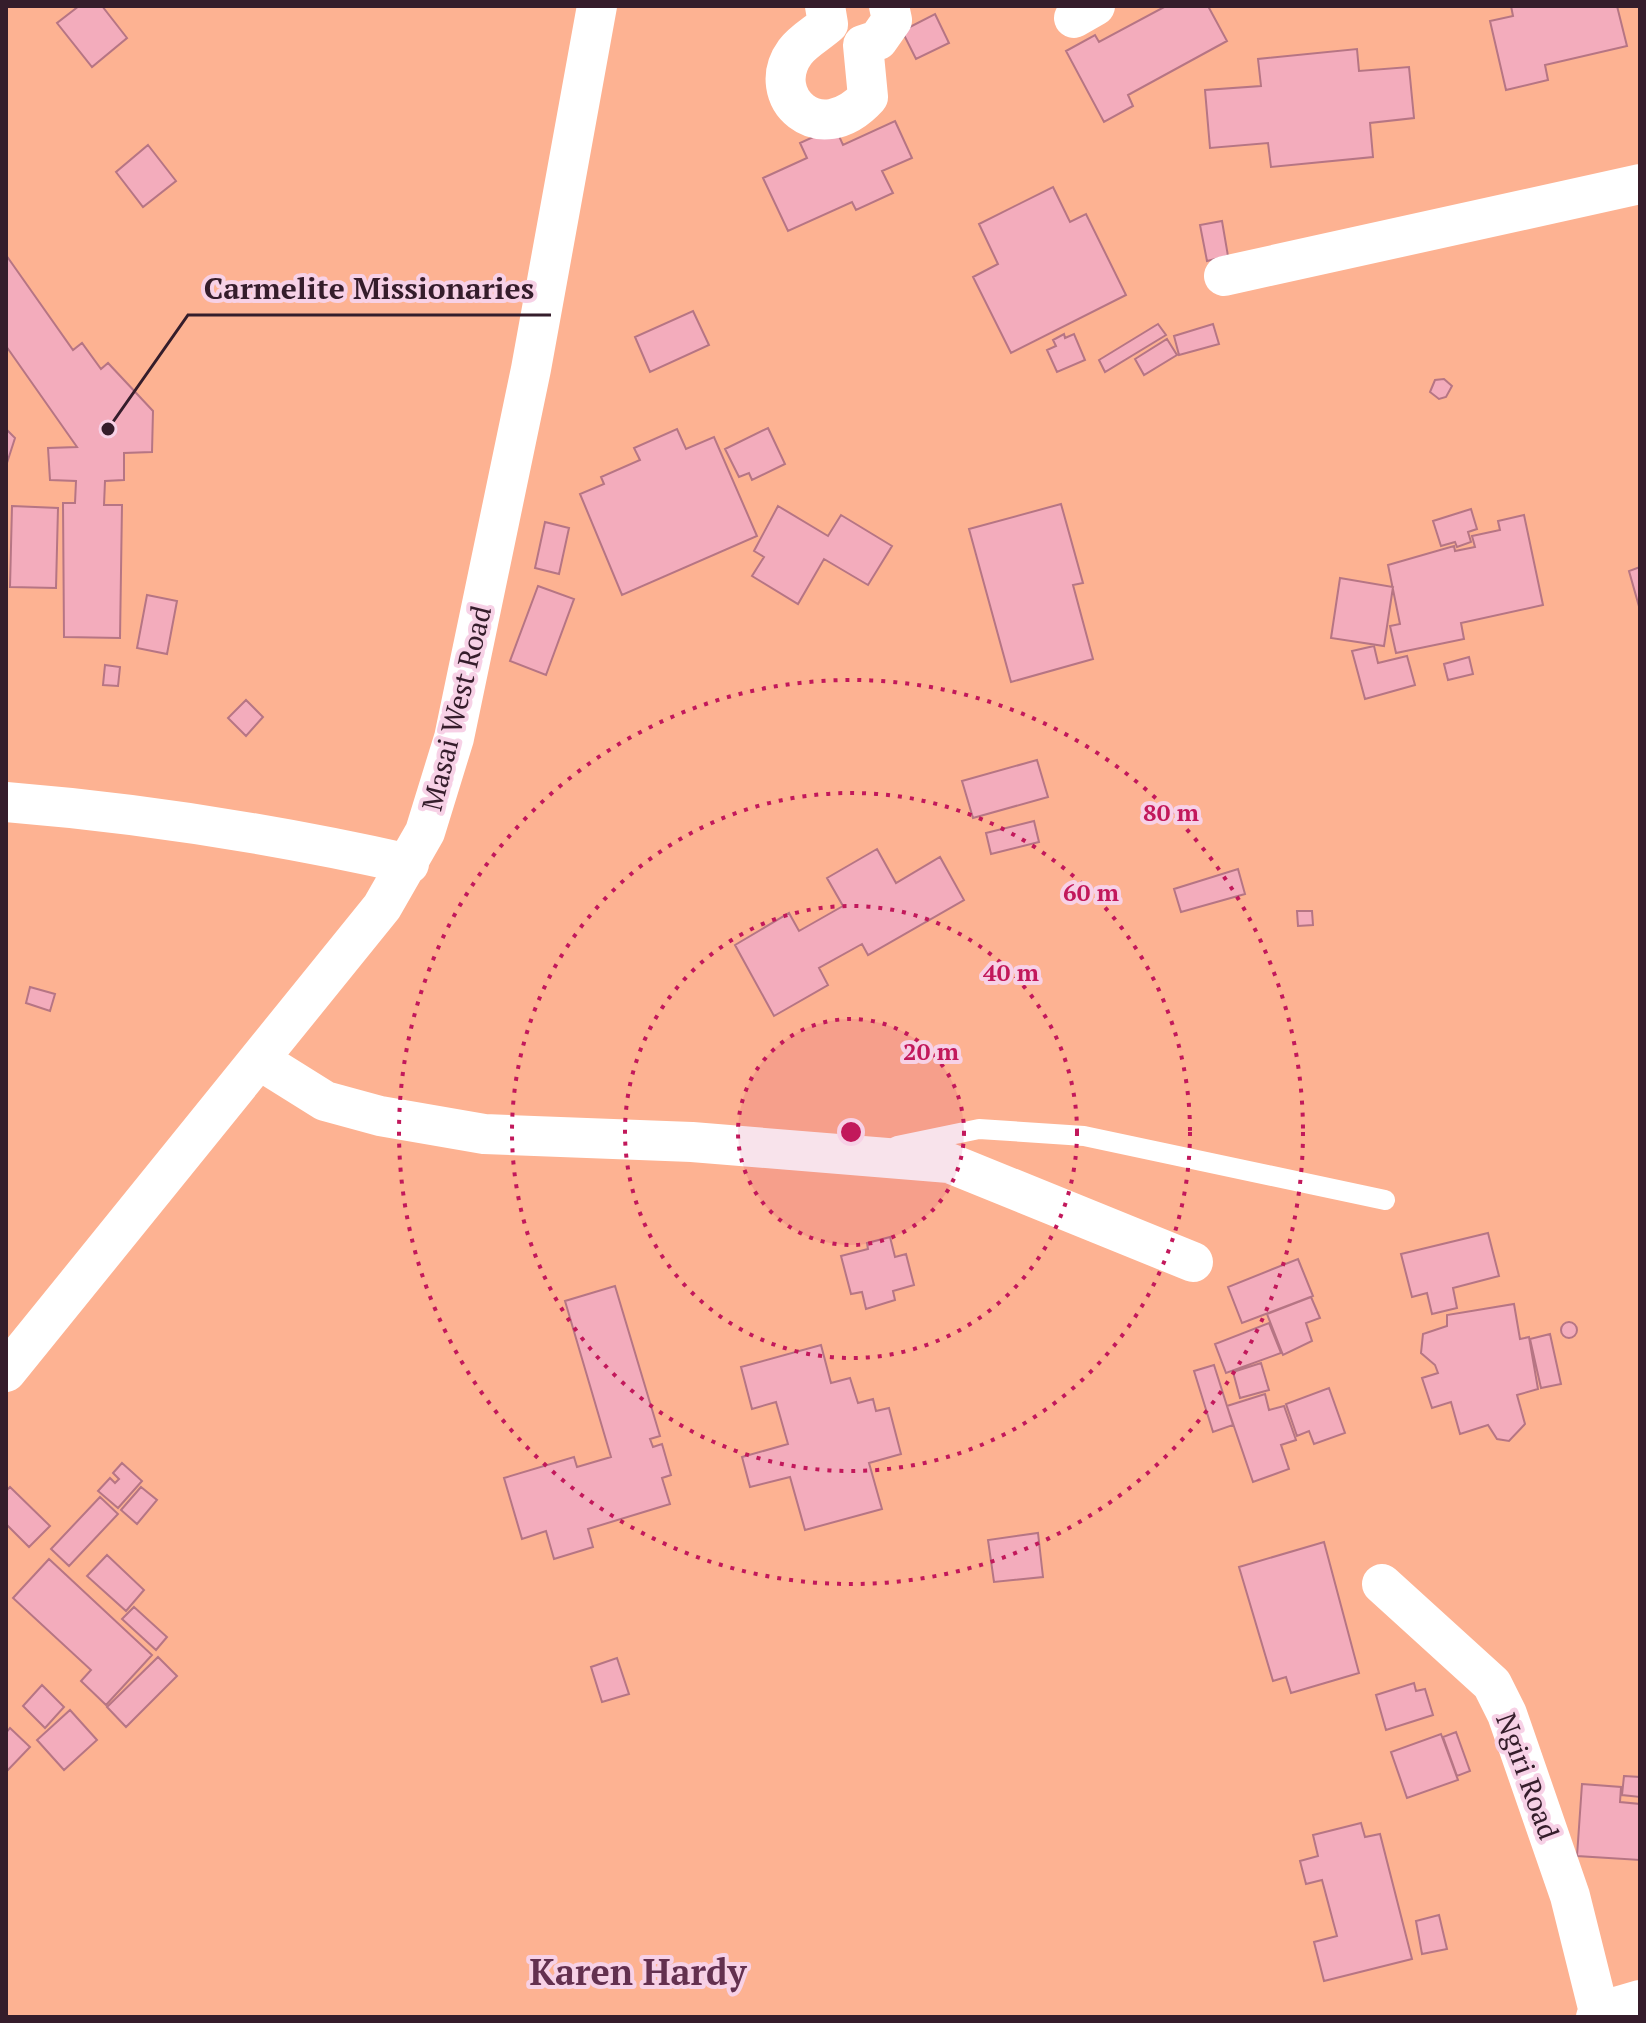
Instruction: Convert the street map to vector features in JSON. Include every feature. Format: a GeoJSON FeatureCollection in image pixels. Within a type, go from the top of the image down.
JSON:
{"type":"FeatureCollection","features":[{"type":"Feature","properties":{"kind":"street","name":"Masai West Road"},"geometry":{"type":"LineString","coordinates":[[6,1372],[261,1061],[382,907],[425,832],[454,738],[531,369],[597,6]]}},
{"type":"Feature","properties":{"kind":"street"},"geometry":{"type":"LineString","coordinates":[[863,45],[878,40],[892,20],[889,6]]}},
{"type":"Feature","properties":{"kind":"street"},"geometry":{"type":"LineString","coordinates":[[827,15],[863,45],[868,97],[855,111],[831,121],[816,121],[803,114],[788,93],[788,67],[796,51],[827,15]]}},
{"type":"Feature","properties":{"kind":"street"},"geometry":{"type":"LineString","coordinates":[[1224,276],[1640,184]]}},
{"type":"Feature","properties":{"kind":"street"},"geometry":{"type":"LineString","coordinates":[[6,802],[123,811],[312,842],[409,864]]}},
{"type":"Feature","properties":{"kind":"street"},"geometry":{"type":"LineString","coordinates":[[261,1061],[325,1101],[380,1116],[484,1134],[692,1142],[949,1163],[1193,1262]]}},
{"type":"Feature","properties":{"kind":"street","name":"Ngiri Road"},"geometry":{"type":"LineString","coordinates":[[1382,1584],[1492,1684],[1507,1714],[1570,1896],[1598,2014],[1640,2000]]}},
{"type":"Feature","properties":{"kind":"lane"},"geometry":{"type":"LineString","coordinates":[[854,1155],[979,1129],[1084,1136],[1385,1200]]}},
{"type":"Feature","properties":{"kind":"shaded area"},"geometry":{"type":"Polygon","coordinates":[[[6,6],[1640,6],[1640,2017],[6,2017],[6,6]]]}},
{"type":"Feature","properties":{"kind":"building"},"geometry":{"type":"Polygon","coordinates":[[[79,6],[102,6],[127,38],[92,67],[57,23],[79,6]]]}},
{"type":"Feature","properties":{"kind":"building"},"geometry":{"type":"Polygon","coordinates":[[[1166,6],[1208,6],[1227,41],[1128,95],[1133,106],[1104,122],[1066,51],[1095,35],[1099,42],[1166,6]]]}},
{"type":"Feature","properties":{"kind":"building"},"geometry":{"type":"Polygon","coordinates":[[[1511,6],[1617,6],[1627,46],[1545,65],[1548,80],[1506,90],[1490,21],[1513,16],[1511,6]]]}},
{"type":"Feature","properties":{"kind":"building"},"geometry":{"type":"Polygon","coordinates":[[[935,14],[949,43],[916,59],[902,31],[935,14]]]}},
{"type":"Feature","properties":{"kind":"building"},"geometry":{"type":"Polygon","coordinates":[[[1357,49],[1359,71],[1409,67],[1414,118],[1370,123],[1373,157],[1271,167],[1268,143],[1210,148],[1205,90],[1261,86],[1258,59],[1357,49]]]}},
{"type":"Feature","properties":{"kind":"building"},"geometry":{"type":"Polygon","coordinates":[[[895,121],[912,158],[882,171],[893,193],[856,210],[852,202],[788,231],[763,178],[807,158],[800,143],[835,127],[843,145],[895,121]]]}},
{"type":"Feature","properties":{"kind":"building"},"geometry":{"type":"Polygon","coordinates":[[[148,145],[176,181],[143,207],[116,172],[148,145]]]}},
{"type":"Feature","properties":{"kind":"building"},"geometry":{"type":"Polygon","coordinates":[[[1053,187],[1070,222],[1086,214],[1126,295],[1011,353],[973,277],[998,264],[979,224],[1053,187]]]}},
{"type":"Feature","properties":{"kind":"building"},"geometry":{"type":"Polygon","coordinates":[[[1222,221],[1228,256],[1207,261],[1200,225],[1222,221]]]}},
{"type":"Feature","properties":{"kind":"building"},"geometry":{"type":"Polygon","coordinates":[[[6,255],[73,350],[82,343],[101,369],[108,363],[153,411],[152,452],[124,453],[124,480],[105,481],[104,505],[122,505],[120,638],[64,637],[63,503],[75,503],[76,481],[50,480],[48,448],[77,447],[6,346],[6,255]]]}},
{"type":"Feature","properties":{"kind":"building"},"geometry":{"type":"Polygon","coordinates":[[[693,311],[709,345],[650,372],[635,337],[693,311]]]}},
{"type":"Feature","properties":{"kind":"building"},"geometry":{"type":"Polygon","coordinates":[[[1158,324],[1166,335],[1105,372],[1099,360],[1158,324]]]}},
{"type":"Feature","properties":{"kind":"building"},"geometry":{"type":"Polygon","coordinates":[[[1213,324],[1219,344],[1179,355],[1174,336],[1213,324]]]}},
{"type":"Feature","properties":{"kind":"building"},"geometry":{"type":"Polygon","coordinates":[[[1064,334],[1065,338],[1074,334],[1085,360],[1057,372],[1047,350],[1056,346],[1053,340],[1064,334]]]}},
{"type":"Feature","properties":{"kind":"building"},"geometry":{"type":"Polygon","coordinates":[[[1167,339],[1177,355],[1144,375],[1135,359],[1167,339]]]}},
{"type":"Feature","properties":{"kind":"building"},"geometry":{"type":"Polygon","coordinates":[[[1444,379],[1452,386],[1446,397],[1439,399],[1430,392],[1435,380],[1444,379]]]}},
{"type":"Feature","properties":{"kind":"building"},"geometry":{"type":"Polygon","coordinates":[[[768,428],[785,464],[752,480],[749,473],[739,477],[725,449],[768,428]]]}},
{"type":"Feature","properties":{"kind":"building"},"geometry":{"type":"Polygon","coordinates":[[[6,429],[15,438],[6,466],[6,429]]]}},
{"type":"Feature","properties":{"kind":"building"},"geometry":{"type":"Polygon","coordinates":[[[677,429],[686,449],[714,437],[757,536],[622,595],[580,494],[604,484],[601,477],[640,460],[634,448],[677,429]]]}},
{"type":"Feature","properties":{"kind":"building"},"geometry":{"type":"Polygon","coordinates":[[[1061,504],[1083,583],[1073,585],[1093,659],[1011,682],[969,529],[1061,504]]]}},
{"type":"Feature","properties":{"kind":"building"},"geometry":{"type":"Polygon","coordinates":[[[12,506],[58,508],[56,588],[10,587],[12,506]]]}},
{"type":"Feature","properties":{"kind":"building"},"geometry":{"type":"Polygon","coordinates":[[[778,506],[828,536],[841,515],[892,546],[868,585],[824,559],[798,604],[752,576],[764,557],[754,551],[778,506]]]}},
{"type":"Feature","properties":{"kind":"building"},"geometry":{"type":"Polygon","coordinates":[[[1471,509],[1477,529],[1468,532],[1471,542],[1457,547],[1455,542],[1441,546],[1433,521],[1471,509]]]}},
{"type":"Feature","properties":{"kind":"building"},"geometry":{"type":"Polygon","coordinates":[[[1524,515],[1543,605],[1461,623],[1464,639],[1396,653],[1390,626],[1400,624],[1388,565],[1454,546],[1455,551],[1475,547],[1472,536],[1500,530],[1498,521],[1524,515]]]}},
{"type":"Feature","properties":{"kind":"building"},"geometry":{"type":"Polygon","coordinates":[[[545,522],[569,528],[559,574],[535,568],[545,522]]]}},
{"type":"Feature","properties":{"kind":"building"},"geometry":{"type":"Polygon","coordinates":[[[1640,567],[1640,610],[1629,571],[1640,567]]]}},
{"type":"Feature","properties":{"kind":"building"},"geometry":{"type":"Polygon","coordinates":[[[1340,578],[1393,587],[1384,646],[1331,638],[1340,578]]]}},
{"type":"Feature","properties":{"kind":"building"},"geometry":{"type":"Polygon","coordinates":[[[538,586],[574,599],[546,675],[510,661],[538,586]]]}},
{"type":"Feature","properties":{"kind":"building"},"geometry":{"type":"Polygon","coordinates":[[[147,595],[177,601],[167,654],[137,648],[147,595]]]}},
{"type":"Feature","properties":{"kind":"building"},"geometry":{"type":"Polygon","coordinates":[[[1374,646],[1378,663],[1407,656],[1415,685],[1365,699],[1352,651],[1374,646]]]}},
{"type":"Feature","properties":{"kind":"building"},"geometry":{"type":"Polygon","coordinates":[[[1469,657],[1473,674],[1448,680],[1444,664],[1469,657]]]}},
{"type":"Feature","properties":{"kind":"building"},"geometry":{"type":"Polygon","coordinates":[[[105,665],[120,667],[118,686],[103,685],[105,665]]]}},
{"type":"Feature","properties":{"kind":"building"},"geometry":{"type":"Polygon","coordinates":[[[246,700],[263,717],[246,736],[228,718],[246,700]]]}},
{"type":"Feature","properties":{"kind":"building"},"geometry":{"type":"Polygon","coordinates":[[[1037,760],[1048,797],[973,818],[962,781],[1037,760]]]}},
{"type":"Feature","properties":{"kind":"building"},"geometry":{"type":"Polygon","coordinates":[[[1034,821],[1039,842],[991,854],[986,833],[1034,821]]]}},
{"type":"Feature","properties":{"kind":"building"},"geometry":{"type":"Polygon","coordinates":[[[877,849],[896,883],[940,857],[964,900],[868,955],[862,944],[819,968],[828,985],[774,1016],[735,945],[789,913],[799,931],[843,906],[827,878],[877,849]]]}},
{"type":"Feature","properties":{"kind":"building"},"geometry":{"type":"Polygon","coordinates":[[[1238,869],[1245,894],[1181,912],[1174,889],[1238,869]]]}},
{"type":"Feature","properties":{"kind":"building"},"geometry":{"type":"Polygon","coordinates":[[[1297,911],[1312,911],[1313,925],[1298,926],[1297,911]]]}},
{"type":"Feature","properties":{"kind":"building"},"geometry":{"type":"Polygon","coordinates":[[[30,987],[55,994],[50,1011],[26,1003],[30,987]]]}},
{"type":"Feature","properties":{"kind":"building"},"geometry":{"type":"Polygon","coordinates":[[[1488,1233],[1499,1276],[1453,1288],[1457,1308],[1432,1314],[1427,1293],[1412,1297],[1401,1254],[1488,1233]]]}},
{"type":"Feature","properties":{"kind":"building"},"geometry":{"type":"Polygon","coordinates":[[[890,1237],[895,1257],[906,1254],[914,1285],[893,1291],[895,1300],[866,1309],[862,1292],[851,1294],[841,1256],[868,1249],[867,1243],[890,1237]]]}},
{"type":"Feature","properties":{"kind":"building"},"geometry":{"type":"Polygon","coordinates":[[[1298,1259],[1313,1296],[1242,1323],[1228,1287],[1298,1259]]]}},
{"type":"Feature","properties":{"kind":"building"},"geometry":{"type":"Polygon","coordinates":[[[615,1286],[660,1436],[650,1439],[653,1447],[662,1444],[671,1475],[662,1478],[670,1504],[588,1529],[593,1547],[554,1559],[546,1531],[522,1539],[504,1478],[574,1457],[577,1467],[611,1457],[565,1301],[615,1286]]]}},
{"type":"Feature","properties":{"kind":"building"},"geometry":{"type":"Polygon","coordinates":[[[1311,1297],[1320,1318],[1306,1323],[1312,1341],[1283,1355],[1267,1314],[1311,1297]]]}},
{"type":"Feature","properties":{"kind":"building"},"geometry":{"type":"Polygon","coordinates":[[[1514,1304],[1520,1339],[1529,1337],[1538,1389],[1517,1395],[1525,1424],[1509,1441],[1497,1439],[1488,1425],[1460,1434],[1451,1402],[1432,1408],[1422,1378],[1438,1373],[1435,1365],[1421,1353],[1423,1334],[1447,1326],[1447,1315],[1514,1304]]]}},
{"type":"Feature","properties":{"kind":"building"},"geometry":{"type":"Polygon","coordinates":[[[1569,1322],[1577,1330],[1569,1338],[1561,1330],[1569,1322]]]}},
{"type":"Feature","properties":{"kind":"building"},"geometry":{"type":"Polygon","coordinates":[[[1269,1323],[1281,1353],[1226,1373],[1215,1344],[1269,1323]]]}},
{"type":"Feature","properties":{"kind":"building"},"geometry":{"type":"Polygon","coordinates":[[[1550,1334],[1561,1384],[1541,1388],[1530,1339],[1550,1334]]]}},
{"type":"Feature","properties":{"kind":"building"},"geometry":{"type":"Polygon","coordinates":[[[821,1345],[831,1383],[850,1378],[858,1403],[873,1399],[876,1411],[889,1408],[901,1454],[869,1463],[882,1509],[805,1530],[790,1477],[750,1487],[742,1457],[788,1444],[776,1402],[752,1409],[741,1367],[821,1345]]]}},
{"type":"Feature","properties":{"kind":"building"},"geometry":{"type":"Polygon","coordinates":[[[1261,1363],[1269,1390],[1240,1398],[1233,1372],[1261,1363]]]}},
{"type":"Feature","properties":{"kind":"building"},"geometry":{"type":"Polygon","coordinates":[[[1214,1365],[1233,1425],[1213,1432],[1194,1371],[1214,1365]]]}},
{"type":"Feature","properties":{"kind":"building"},"geometry":{"type":"Polygon","coordinates":[[[1329,1388],[1345,1433],[1314,1444],[1309,1431],[1297,1436],[1286,1404],[1329,1388]]]}},
{"type":"Feature","properties":{"kind":"building"},"geometry":{"type":"Polygon","coordinates":[[[1265,1394],[1269,1410],[1284,1406],[1296,1440],[1281,1445],[1289,1469],[1253,1482],[1227,1406],[1265,1394]]]}},
{"type":"Feature","properties":{"kind":"building"},"geometry":{"type":"Polygon","coordinates":[[[122,1463],[142,1481],[118,1508],[98,1491],[110,1478],[115,1483],[119,1479],[113,1473],[122,1463]]]}},
{"type":"Feature","properties":{"kind":"building"},"geometry":{"type":"Polygon","coordinates":[[[10,1487],[50,1526],[29,1547],[6,1524],[6,1491],[10,1487]]]}},
{"type":"Feature","properties":{"kind":"building"},"geometry":{"type":"Polygon","coordinates":[[[141,1487],[157,1500],[137,1524],[121,1510],[141,1487]]]}},
{"type":"Feature","properties":{"kind":"building"},"geometry":{"type":"Polygon","coordinates":[[[100,1497],[118,1514],[69,1566],[51,1549],[100,1497]]]}},
{"type":"Feature","properties":{"kind":"building"},"geometry":{"type":"Polygon","coordinates":[[[1038,1533],[1043,1577],[994,1582],[988,1540],[1038,1533]]]}},
{"type":"Feature","properties":{"kind":"building"},"geometry":{"type":"Polygon","coordinates":[[[1324,1542],[1359,1673],[1291,1693],[1286,1677],[1273,1681],[1239,1567],[1324,1542]]]}},
{"type":"Feature","properties":{"kind":"building"},"geometry":{"type":"Polygon","coordinates":[[[107,1555],[144,1590],[126,1611],[87,1576],[107,1555]]]}},
{"type":"Feature","properties":{"kind":"building"},"geometry":{"type":"Polygon","coordinates":[[[49,1559],[152,1655],[106,1705],[81,1681],[91,1670],[13,1598],[49,1559]]]}},
{"type":"Feature","properties":{"kind":"building"},"geometry":{"type":"Polygon","coordinates":[[[134,1607],[167,1637],[156,1650],[122,1619],[134,1607]]]}},
{"type":"Feature","properties":{"kind":"building"},"geometry":{"type":"Polygon","coordinates":[[[158,1657],[177,1676],[126,1727],[107,1707],[158,1657]]]}},
{"type":"Feature","properties":{"kind":"building"},"geometry":{"type":"Polygon","coordinates":[[[617,1658],[629,1694],[602,1702],[591,1667],[617,1658]]]}},
{"type":"Feature","properties":{"kind":"building"},"geometry":{"type":"Polygon","coordinates":[[[1414,1683],[1416,1691],[1425,1689],[1433,1715],[1386,1730],[1376,1695],[1414,1683]]]}},
{"type":"Feature","properties":{"kind":"building"},"geometry":{"type":"Polygon","coordinates":[[[42,1685],[64,1707],[45,1728],[23,1706],[42,1685]]]}},
{"type":"Feature","properties":{"kind":"building"},"geometry":{"type":"Polygon","coordinates":[[[70,1710],[97,1740],[64,1770],[37,1740],[70,1710]]]}},
{"type":"Feature","properties":{"kind":"building"},"geometry":{"type":"Polygon","coordinates":[[[10,1728],[30,1747],[6,1772],[6,1733],[10,1728]]]}},
{"type":"Feature","properties":{"kind":"building"},"geometry":{"type":"Polygon","coordinates":[[[1456,1732],[1470,1771],[1457,1776],[1443,1737],[1456,1732]]]}},
{"type":"Feature","properties":{"kind":"building"},"geometry":{"type":"Polygon","coordinates":[[[1441,1734],[1458,1780],[1407,1798],[1391,1752],[1441,1734]]]}},
{"type":"Feature","properties":{"kind":"building"},"geometry":{"type":"Polygon","coordinates":[[[1624,1776],[1640,1777],[1640,1797],[1622,1795],[1624,1776]]]}},
{"type":"Feature","properties":{"kind":"building"},"geometry":{"type":"Polygon","coordinates":[[[1582,1784],[1621,1787],[1620,1802],[1640,1804],[1640,1860],[1577,1856],[1582,1784]]]}},
{"type":"Feature","properties":{"kind":"building"},"geometry":{"type":"Polygon","coordinates":[[[1361,1823],[1365,1837],[1380,1834],[1412,1959],[1324,1981],[1314,1942],[1337,1936],[1322,1880],[1306,1884],[1300,1861],[1318,1856],[1313,1835],[1361,1823]]]}},
{"type":"Feature","properties":{"kind":"building"},"geometry":{"type":"Polygon","coordinates":[[[1439,1915],[1447,1949],[1422,1954],[1416,1921],[1439,1915]]]}},
{"type":"Feature","properties":{"kind":"place","name":"Carmelite Missionaries"},"geometry":{"type":"Point","coordinates":[108,429]}},
{"type":"Feature","properties":{"kind":"district","name":"Karen Hardy"},"geometry":{"type":"Point","coordinates":[638,1971]}}]}
